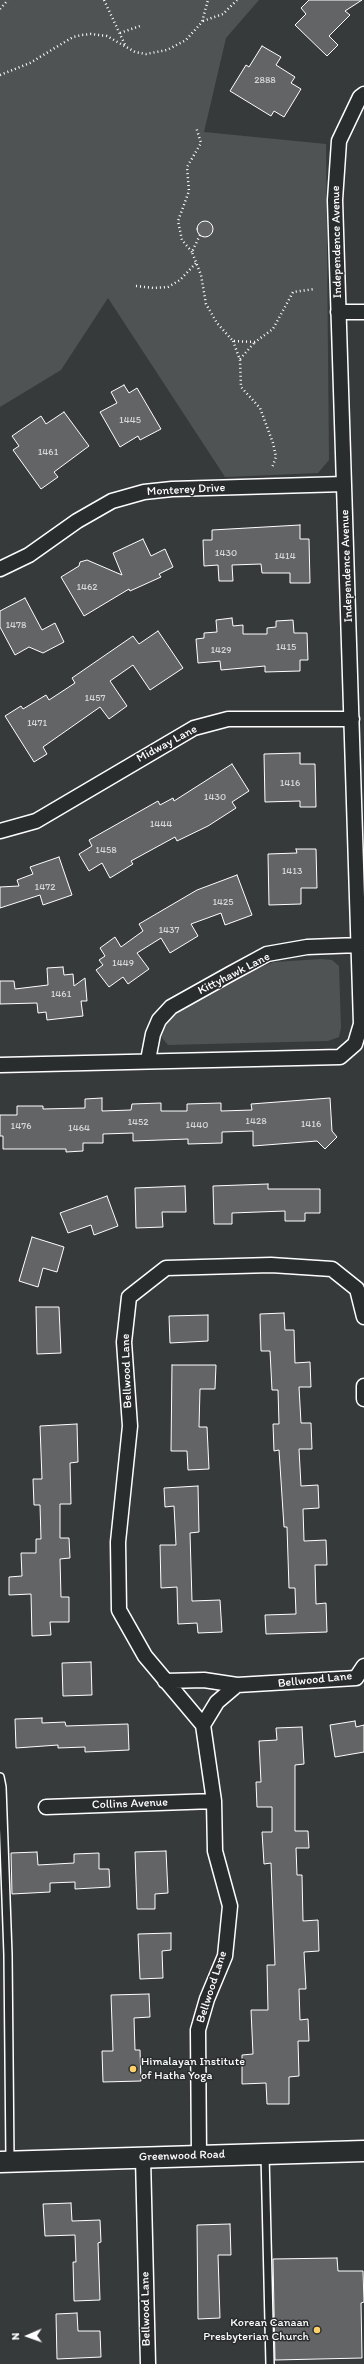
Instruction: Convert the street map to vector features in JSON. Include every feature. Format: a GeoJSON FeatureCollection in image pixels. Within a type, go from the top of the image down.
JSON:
{"type":"FeatureCollection","features":[{"type":"Feature","properties":{"kind":"main road","name":"Greenwood Road"},"geometry":{"type":"LineString","coordinates":[[5,2162],[364,2151]]}},
{"type":"Feature","properties":{"kind":"street","name":"Independence Avenue"},"geometry":{"type":"LineString","coordinates":[[148,1060],[340,1057],[355,1044],[362,1024],[335,200],[338,141],[360,97],[364,94]]}},
{"type":"Feature","properties":{"kind":"street"},"geometry":{"type":"LineString","coordinates":[[338,312],[364,312]]}},
{"type":"Feature","properties":{"kind":"street","name":"Monterey Drive"},"geometry":{"type":"LineString","coordinates":[[0,569],[29,555],[77,521],[112,501],[144,492],[172,489],[344,484]]}},
{"type":"Feature","properties":{"kind":"street","name":"Midway Lane"},"geometry":{"type":"LineString","coordinates":[[0,831],[36,821],[194,728],[228,719],[352,719]]}},
{"type":"Feature","properties":{"kind":"street","name":"Kittyhawk Lane"},"geometry":{"type":"LineString","coordinates":[[148,1060],[153,1034],[159,1020],[171,1007],[242,967],[267,954],[307,947],[359,946]]}},
{"type":"Feature","properties":{"kind":"street"},"geometry":{"type":"LineString","coordinates":[[0,1065],[148,1060]]}},
{"type":"Feature","properties":{"kind":"street","name":"Bellwood Lane"},"geometry":{"type":"LineString","coordinates":[[199,2156],[198,2030],[207,1999],[224,1956],[230,1906],[215,1851],[214,1801],[203,1725],[145,1656],[119,1610],[118,1542],[130,1426],[124,1342],[129,1297],[166,1268],[271,1265],[332,1269],[357,1289],[364,1317]]}},
{"type":"Feature","properties":{"kind":"street"},"geometry":{"type":"LineString","coordinates":[[364,1386],[364,1399]]}},
{"type":"Feature","properties":{"kind":"street","name":"Bellwood Lane"},"geometry":{"type":"LineString","coordinates":[[165,1681],[204,1680],[237,1686],[356,1678],[364,1666]]}},
{"type":"Feature","properties":{"kind":"street"},"geometry":{"type":"LineString","coordinates":[[203,1725],[217,1702],[237,1686]]}},
{"type":"Feature","properties":{"kind":"street","name":"Collins Avenue"},"geometry":{"type":"LineString","coordinates":[[46,1806],[214,1801]]}},
{"type":"Feature","properties":{"kind":"street","name":"Bellwood Lane"},"geometry":{"type":"LineString","coordinates":[[143,2158],[148,2364]]}},
{"type":"Feature","properties":{"kind":"lane"},"geometry":{"type":"LineString","coordinates":[[0,1777],[2,1787],[8,1955],[5,2162]]}},
{"type":"Feature","properties":{"kind":"lane"},"geometry":{"type":"LineString","coordinates":[[265,2154],[270,2364]]}},
{"type":"Feature","properties":{"kind":"path"},"geometry":{"type":"LineString","coordinates":[[0,9],[8,0]]}},
{"type":"Feature","properties":{"kind":"path"},"geometry":{"type":"LineString","coordinates":[[104,0],[126,48]]}},
{"type":"Feature","properties":{"kind":"path"},"geometry":{"type":"LineString","coordinates":[[0,74],[30,63],[65,42],[82,35],[91,34],[107,36],[126,48],[146,54],[167,50],[186,40],[202,22],[208,0]]}},
{"type":"Feature","properties":{"kind":"path"},"geometry":{"type":"LineString","coordinates":[[202,22],[223,14],[237,0]]}},
{"type":"Feature","properties":{"kind":"path"},"geometry":{"type":"LineString","coordinates":[[120,33],[140,26]]}},
{"type":"Feature","properties":{"kind":"path"},"geometry":{"type":"LineString","coordinates":[[196,127],[200,144],[187,167],[189,191],[178,221],[182,240],[192,252],[206,304],[217,323],[234,341],[240,360],[241,387],[260,408],[273,443],[276,457],[272,468]]}},
{"type":"Feature","properties":{"kind":"path"},"geometry":{"type":"LineString","coordinates":[[192,252],[200,235]]}},
{"type":"Feature","properties":{"kind":"path"},"geometry":{"type":"LineString","coordinates":[[136,286],[154,288],[168,286],[180,280],[196,264]]}},
{"type":"Feature","properties":{"kind":"path"},"geometry":{"type":"LineString","coordinates":[[240,360],[256,342],[274,329],[293,292],[315,289]]}},
{"type":"Feature","properties":{"kind":"path"},"geometry":{"type":"LineString","coordinates":[[234,341],[256,342]]}},
{"type":"Feature","properties":{"kind":"shaded area"},"geometry":{"type":"Polygon","coordinates":[[[0,0],[259,0],[226,38],[204,132],[326,144],[329,460],[318,473],[225,477],[108,298],[61,370],[0,407],[0,0]]]}},
{"type":"Feature","properties":{"kind":"shaded area"},"geometry":{"type":"Polygon","coordinates":[[[321,959],[332,960],[339,966],[341,1028],[339,1037],[328,1041],[168,1045],[158,1033],[165,1021],[235,977],[274,962],[321,959]]]}},
{"type":"Feature","properties":{"kind":"building"},"geometry":{"type":"Polygon","coordinates":[[[309,0],[362,0],[345,11],[350,15],[329,36],[338,45],[327,56],[295,25],[306,14],[301,8],[309,0]]]}},
{"type":"Feature","properties":{"kind":"building"},"geometry":{"type":"Polygon","coordinates":[[[262,46],[281,57],[276,65],[295,77],[291,83],[301,89],[284,117],[274,111],[271,116],[230,91],[246,65],[249,67],[262,46]]]}},
{"type":"Feature","properties":{"kind":"building"},"geometry":{"type":"Polygon","coordinates":[[[205,221],[211,223],[213,229],[211,235],[205,237],[199,235],[197,229],[199,223],[205,221]]]}},
{"type":"Feature","properties":{"kind":"building"},"geometry":{"type":"Polygon","coordinates":[[[124,385],[129,393],[137,388],[161,429],[140,440],[138,436],[120,447],[100,412],[117,403],[111,392],[124,385]]]}},
{"type":"Feature","properties":{"kind":"building"},"geometry":{"type":"Polygon","coordinates":[[[64,412],[89,446],[54,472],[58,477],[41,489],[13,450],[19,446],[12,436],[41,416],[46,424],[64,412]]]}},
{"type":"Feature","properties":{"kind":"building"},"geometry":{"type":"Polygon","coordinates":[[[300,525],[300,539],[309,539],[310,583],[290,583],[290,573],[262,573],[261,564],[232,565],[233,581],[219,581],[218,565],[204,566],[203,540],[212,540],[212,530],[300,525]]]}},
{"type":"Feature","properties":{"kind":"building"},"geometry":{"type":"Polygon","coordinates":[[[143,539],[151,556],[165,549],[173,567],[159,574],[161,577],[130,591],[129,589],[84,616],[61,577],[79,566],[80,562],[87,560],[122,575],[113,553],[143,539]]]}},
{"type":"Feature","properties":{"kind":"building"},"geometry":{"type":"Polygon","coordinates":[[[25,598],[42,630],[55,623],[64,642],[43,653],[29,647],[15,655],[0,627],[0,611],[25,598]]]}},
{"type":"Feature","properties":{"kind":"building"},"geometry":{"type":"Polygon","coordinates":[[[232,618],[233,626],[243,625],[243,634],[267,634],[267,628],[276,627],[276,621],[293,620],[294,633],[307,633],[308,660],[300,660],[300,671],[265,672],[265,666],[221,670],[220,661],[198,663],[196,639],[204,638],[204,633],[217,632],[216,620],[232,618]]]}},
{"type":"Feature","properties":{"kind":"building"},"geometry":{"type":"Polygon","coordinates":[[[158,631],[183,668],[150,690],[133,665],[110,681],[127,706],[109,719],[100,707],[43,747],[47,754],[34,762],[5,716],[21,706],[23,709],[46,695],[49,700],[75,683],[72,678],[133,636],[139,644],[158,631]]]}},
{"type":"Feature","properties":{"kind":"building"},"geometry":{"type":"Polygon","coordinates":[[[300,753],[300,764],[315,764],[316,807],[300,807],[300,801],[265,802],[264,754],[300,753]]]}},
{"type":"Feature","properties":{"kind":"building"},"geometry":{"type":"Polygon","coordinates":[[[232,764],[249,791],[232,802],[236,808],[208,826],[177,841],[175,837],[131,861],[133,864],[110,878],[102,863],[89,871],[79,854],[92,846],[89,840],[158,801],[160,805],[173,798],[174,801],[232,764]]]}},
{"type":"Feature","properties":{"kind":"building"},"geometry":{"type":"Polygon","coordinates":[[[296,849],[316,849],[317,888],[301,888],[301,904],[269,905],[268,854],[297,853],[296,849]]]}},
{"type":"Feature","properties":{"kind":"building"},"geometry":{"type":"Polygon","coordinates":[[[59,857],[72,895],[43,905],[40,895],[0,908],[0,887],[19,886],[17,880],[33,874],[30,867],[59,857]]]}},
{"type":"Feature","properties":{"kind":"building"},"geometry":{"type":"Polygon","coordinates":[[[237,875],[252,915],[225,925],[221,913],[191,924],[198,936],[170,953],[161,938],[137,953],[149,969],[128,984],[123,977],[109,987],[96,970],[103,965],[99,960],[105,956],[100,948],[115,937],[121,947],[143,931],[139,924],[197,890],[237,875]]]}},
{"type":"Feature","properties":{"kind":"building"},"geometry":{"type":"Polygon","coordinates":[[[63,967],[64,975],[73,974],[74,986],[85,978],[87,1001],[81,1001],[83,1016],[47,1020],[46,1012],[38,1013],[37,1003],[0,1004],[0,981],[14,981],[15,989],[48,985],[47,968],[63,967]]]}},
{"type":"Feature","properties":{"kind":"building"},"geometry":{"type":"Polygon","coordinates":[[[102,1098],[102,1111],[131,1110],[132,1104],[161,1103],[161,1111],[187,1111],[187,1104],[221,1103],[221,1111],[252,1110],[251,1104],[330,1098],[332,1131],[337,1137],[325,1149],[317,1141],[253,1146],[253,1131],[222,1132],[222,1143],[188,1144],[188,1139],[133,1141],[133,1133],[103,1134],[103,1143],[83,1143],[83,1151],[66,1152],[66,1149],[3,1149],[3,1136],[0,1136],[0,1115],[17,1115],[17,1106],[43,1106],[43,1109],[85,1108],[85,1099],[102,1098]]]}},
{"type":"Feature","properties":{"kind":"building"},"geometry":{"type":"Polygon","coordinates":[[[268,1184],[268,1189],[320,1189],[320,1213],[305,1213],[305,1221],[285,1221],[285,1211],[232,1213],[232,1224],[214,1224],[213,1186],[268,1184]]]}},
{"type":"Feature","properties":{"kind":"building"},"geometry":{"type":"Polygon","coordinates":[[[185,1186],[186,1212],[162,1212],[163,1227],[136,1228],[135,1188],[185,1186]]]}},
{"type":"Feature","properties":{"kind":"building"},"geometry":{"type":"Polygon","coordinates":[[[107,1196],[118,1226],[94,1235],[91,1225],[68,1233],[60,1213],[107,1196]]]}},
{"type":"Feature","properties":{"kind":"building"},"geometry":{"type":"Polygon","coordinates":[[[32,1237],[64,1247],[57,1272],[43,1268],[38,1287],[19,1281],[32,1237]]]}},
{"type":"Feature","properties":{"kind":"building"},"geometry":{"type":"Polygon","coordinates":[[[36,1307],[59,1307],[61,1353],[37,1354],[36,1307]]]}},
{"type":"Feature","properties":{"kind":"building"},"geometry":{"type":"Polygon","coordinates":[[[284,1313],[285,1330],[294,1330],[295,1363],[310,1362],[311,1387],[299,1387],[301,1423],[311,1423],[312,1449],[299,1449],[301,1486],[318,1485],[319,1508],[303,1509],[304,1541],[326,1540],[327,1565],[315,1565],[316,1604],[326,1603],[327,1632],[266,1634],[265,1615],[296,1614],[295,1588],[289,1588],[287,1527],[284,1527],[279,1450],[274,1451],[273,1424],[279,1424],[278,1390],[272,1390],[270,1351],[261,1351],[260,1314],[284,1313]]]}},
{"type":"Feature","properties":{"kind":"building"},"geometry":{"type":"Polygon","coordinates":[[[208,1315],[208,1341],[170,1343],[169,1316],[208,1315]]]}},
{"type":"Feature","properties":{"kind":"building"},"geometry":{"type":"Polygon","coordinates":[[[172,1365],[216,1365],[215,1389],[200,1389],[199,1427],[207,1427],[209,1469],[188,1470],[187,1451],[171,1451],[172,1365]]]}},
{"type":"Feature","properties":{"kind":"building"},"geometry":{"type":"Polygon","coordinates":[[[77,1424],[78,1462],[70,1463],[71,1504],[60,1504],[60,1538],[69,1538],[70,1558],[60,1559],[61,1597],[69,1597],[69,1622],[50,1622],[51,1635],[32,1636],[31,1594],[9,1595],[9,1577],[22,1576],[21,1553],[36,1553],[36,1539],[41,1539],[40,1505],[34,1505],[33,1479],[42,1479],[40,1426],[77,1424]]]}},
{"type":"Feature","properties":{"kind":"building"},"geometry":{"type":"Polygon","coordinates":[[[198,1486],[199,1532],[190,1533],[192,1601],[220,1600],[222,1632],[198,1633],[197,1623],[178,1624],[177,1587],[161,1588],[160,1545],[176,1545],[174,1506],[165,1507],[164,1488],[198,1486]]]}},
{"type":"Feature","properties":{"kind":"building"},"geometry":{"type":"Polygon","coordinates":[[[91,1662],[92,1695],[63,1696],[62,1663],[91,1662]]]}},
{"type":"Feature","properties":{"kind":"building"},"geometry":{"type":"Polygon","coordinates":[[[42,1718],[42,1723],[65,1722],[66,1726],[128,1724],[129,1750],[85,1752],[85,1747],[58,1748],[58,1745],[16,1748],[15,1719],[42,1718]]]}},
{"type":"Feature","properties":{"kind":"building"},"geometry":{"type":"Polygon","coordinates":[[[355,1721],[356,1727],[364,1725],[364,1752],[335,1757],[330,1725],[355,1721]]]}},
{"type":"Feature","properties":{"kind":"building"},"geometry":{"type":"Polygon","coordinates":[[[302,1727],[304,1764],[295,1765],[295,1831],[308,1831],[309,1848],[296,1848],[297,1875],[302,1875],[303,1921],[318,1920],[319,1951],[304,1952],[306,1989],[299,1989],[300,2020],[308,2019],[309,2041],[298,2041],[299,2076],[289,2077],[289,2104],[267,2104],[266,2083],[242,2084],[242,2055],[253,2054],[251,2010],[268,2010],[267,1965],[275,1965],[271,1863],[264,1864],[262,1832],[272,1832],[272,1807],[257,1807],[256,1782],[261,1782],[259,1741],[277,1740],[276,1728],[302,1727]]]}},
{"type":"Feature","properties":{"kind":"building"},"geometry":{"type":"Polygon","coordinates":[[[166,1851],[168,1893],[155,1894],[155,1909],[137,1909],[135,1852],[166,1851]]]}},
{"type":"Feature","properties":{"kind":"building"},"geometry":{"type":"Polygon","coordinates":[[[37,1852],[38,1865],[74,1863],[74,1854],[99,1853],[99,1869],[109,1869],[110,1887],[75,1889],[75,1882],[50,1883],[50,1892],[12,1894],[11,1853],[37,1852]]]}},
{"type":"Feature","properties":{"kind":"building"},"geometry":{"type":"Polygon","coordinates":[[[171,1933],[171,1950],[162,1951],[163,1978],[140,1979],[138,1934],[171,1933]]]}},
{"type":"Feature","properties":{"kind":"building"},"geometry":{"type":"Polygon","coordinates":[[[149,1994],[150,2017],[134,2018],[135,2050],[140,2050],[141,2081],[103,2082],[102,2051],[113,2051],[111,1995],[149,1994]]]}},
{"type":"Feature","properties":{"kind":"building"},"geometry":{"type":"Polygon","coordinates":[[[71,2203],[72,2221],[100,2220],[101,2242],[98,2243],[100,2300],[74,2301],[73,2262],[76,2262],[75,2235],[45,2236],[43,2204],[71,2203]]]}},
{"type":"Feature","properties":{"kind":"building"},"geometry":{"type":"Polygon","coordinates":[[[230,2224],[231,2255],[218,2255],[220,2318],[198,2319],[197,2225],[230,2224]]]}},
{"type":"Feature","properties":{"kind":"building","name":"Korean Canaan Presbyterian Church"},"geometry":{"type":"Polygon","coordinates":[[[337,2258],[338,2271],[363,2271],[364,2302],[361,2303],[362,2358],[275,2360],[273,2259],[337,2258]]]}},
{"type":"Feature","properties":{"kind":"building"},"geometry":{"type":"Polygon","coordinates":[[[77,2313],[78,2331],[100,2331],[101,2357],[57,2359],[56,2314],[77,2313]]]}},
{"type":"Feature","properties":{"kind":"place","name":"Himalayan Institute of Hatha Yoga"},"geometry":{"type":"Point","coordinates":[133,2069]}},
{"type":"Feature","properties":{"kind":"place","name":"Korean Canaan Presbyterian Church"},"geometry":{"type":"Point","coordinates":[317,2330]}}]}
